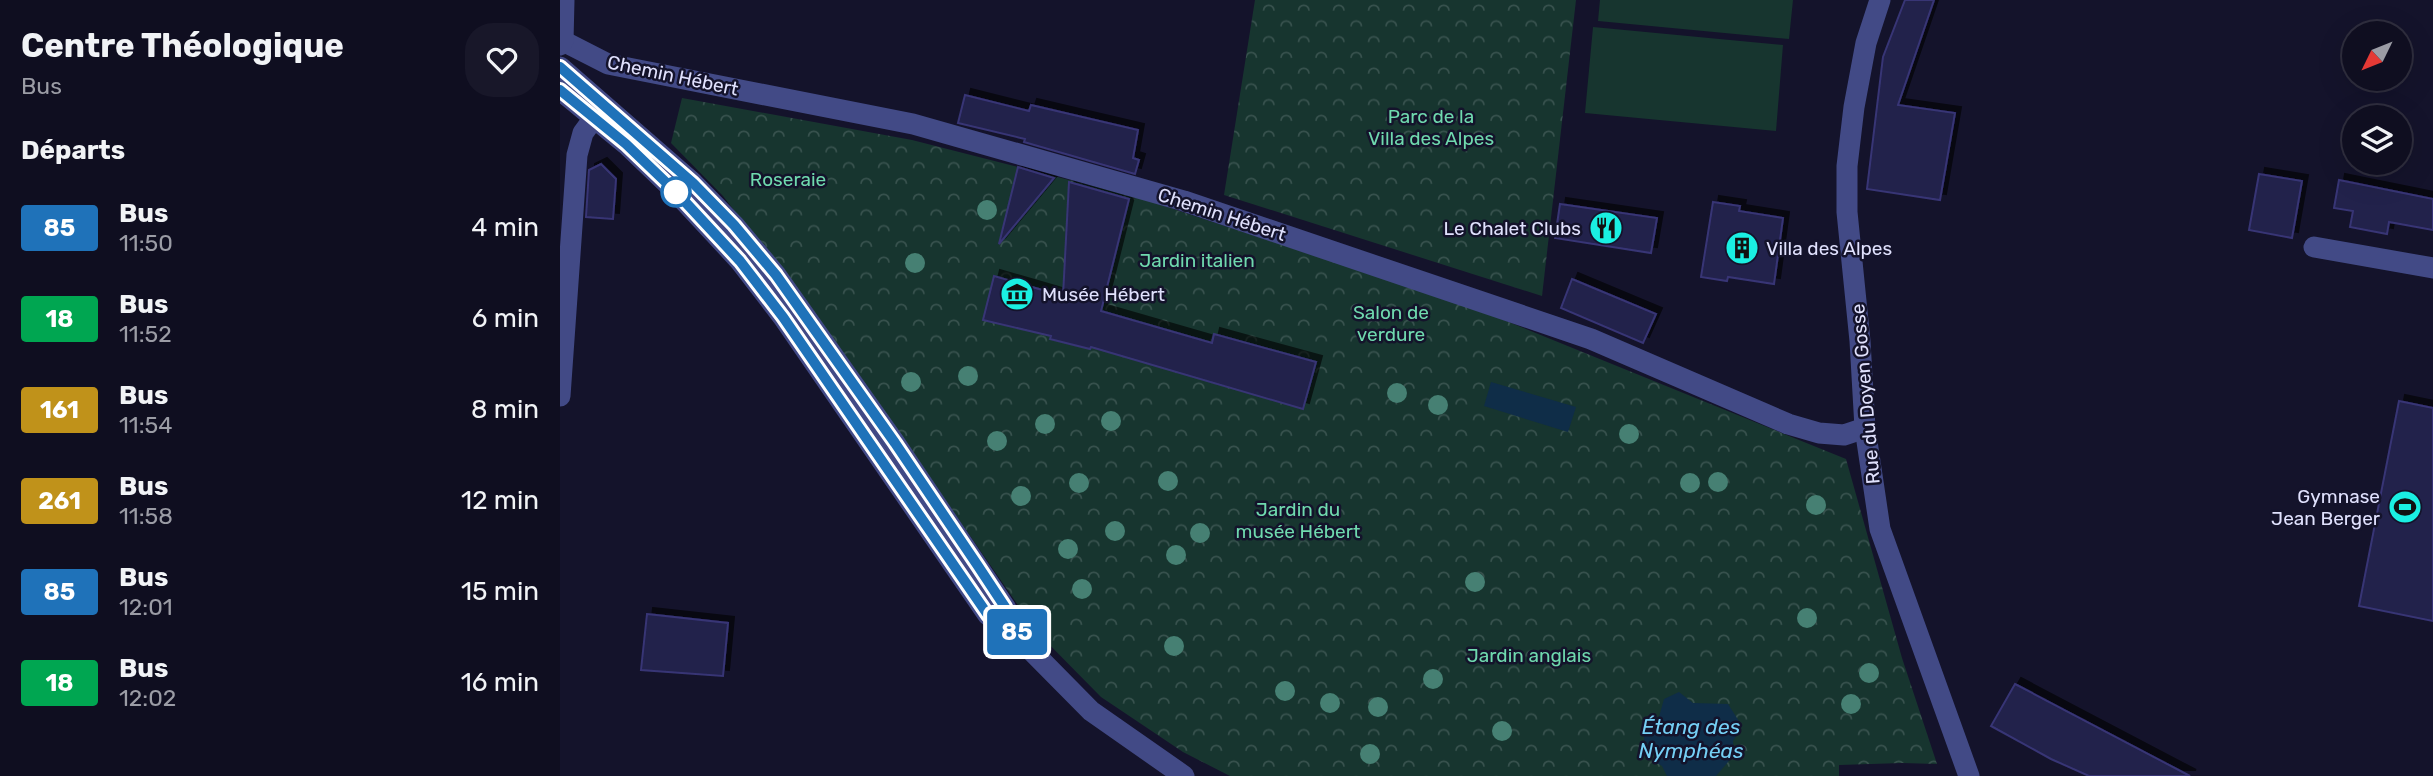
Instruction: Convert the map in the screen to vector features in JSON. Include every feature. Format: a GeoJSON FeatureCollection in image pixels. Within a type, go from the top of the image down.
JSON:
{"type":"FeatureCollection","features":[{"type":"Feature","properties":{"kind":"street"},"geometry":{"type":"LineString","coordinates":[[561,43],[564,0]]}},
{"type":"Feature","properties":{"kind":"street","name":"Rue du Doyen Gosse"},"geometry":{"type":"LineString","coordinates":[[1880,0],[1866,43],[1847,166],[1847,212],[1860,341],[1865,428],[1880,529],[1969,776]]}},
{"type":"Feature","properties":{"kind":"street","name":"Chemin Hébert"},"geometry":{"type":"LineString","coordinates":[[561,43],[608,64],[914,124],[1184,201],[1591,339],[1788,424],[1819,433],[1844,435],[1865,428]]}},
{"type":"Feature","properties":{"kind":"street"},"geometry":{"type":"LineString","coordinates":[[561,68],[693,183],[734,225],[776,275],[1005,607],[1021,640]]}},
{"type":"Feature","properties":{"kind":"street"},"geometry":{"type":"LineString","coordinates":[[560,90],[626,144],[676,192],[740,261],[783,317],[988,615],[1021,640],[1091,711],[1184,776]]}},
{"type":"Feature","properties":{"kind":"street"},"geometry":{"type":"LineString","coordinates":[[560,397],[577,156],[583,133],[594,118]]}},
{"type":"Feature","properties":{"kind":"street"},"geometry":{"type":"LineString","coordinates":[[2314,247],[2433,268]]}},
{"type":"Feature","properties":{"kind":"green space","name":"Parc de la Villa des Alpes"},"geometry":{"type":"Polygon","coordinates":[[[1255,0],[1576,0],[1542,296],[1224,195],[1255,0]]]}},
{"type":"Feature","properties":{"kind":"green space"},"geometry":{"type":"Polygon","coordinates":[[[1600,0],[1793,0],[1789,39],[1598,21],[1600,0]]]}},
{"type":"Feature","properties":{"kind":"green space"},"geometry":{"type":"Polygon","coordinates":[[[1593,27],[1783,45],[1776,131],[1585,113],[1593,27]]]}},
{"type":"Feature","properties":{"kind":"green space","name":"Jardin du musée Hébert"},"geometry":{"type":"Polygon","coordinates":[[[682,98],[912,140],[1140,198],[1474,308],[1846,459],[1902,658],[1937,764],[1839,765],[1839,776],[1230,776],[1183,752],[1101,697],[1035,630],[851,363],[723,196],[671,143],[682,98]]]}},
{"type":"Feature","properties":{"kind":"water"},"geometry":{"type":"Polygon","coordinates":[[[1491,382],[1576,407],[1568,432],[1484,406],[1491,382]]]}},
{"type":"Feature","properties":{"kind":"water","name":"Étang des Nymphéas"},"geometry":{"type":"Polygon","coordinates":[[[1679,692],[1693,703],[1728,704],[1742,726],[1733,741],[1734,755],[1716,776],[1667,776],[1662,766],[1657,763],[1657,756],[1644,740],[1645,723],[1659,717],[1664,699],[1679,692]]]}},
{"type":"Feature","properties":{"kind":"building"},"geometry":{"type":"Polygon","coordinates":[[[1905,0],[1934,0],[1898,105],[1955,113],[1940,200],[1867,189],[1883,57],[1905,0]]]}},
{"type":"Feature","properties":{"kind":"building"},"geometry":{"type":"Polygon","coordinates":[[[965,95],[1029,111],[1031,105],[1138,130],[1133,158],[1139,160],[1135,174],[1024,142],[1025,139],[958,123],[965,95]]]}},
{"type":"Feature","properties":{"kind":"building"},"geometry":{"type":"Polygon","coordinates":[[[601,164],[616,179],[613,219],[586,217],[589,170],[601,164]]]}},
{"type":"Feature","properties":{"kind":"building"},"geometry":{"type":"Polygon","coordinates":[[[1018,167],[1054,178],[999,244],[1018,167]]]}},
{"type":"Feature","properties":{"kind":"building"},"geometry":{"type":"Polygon","coordinates":[[[2259,174],[2302,181],[2292,238],[2249,230],[2259,174]]]}},
{"type":"Feature","properties":{"kind":"building"},"geometry":{"type":"Polygon","coordinates":[[[2339,180],[2433,199],[2433,230],[2389,222],[2387,234],[2350,227],[2353,211],[2334,208],[2339,180]]]}},
{"type":"Feature","properties":{"kind":"building","name":"Musée Hébert"},"geometry":{"type":"Polygon","coordinates":[[[1069,182],[1129,199],[1101,311],[1212,343],[1214,334],[1316,362],[1303,409],[1091,347],[1090,349],[1050,339],[1051,336],[983,320],[994,276],[1063,296],[1069,182]]]}},
{"type":"Feature","properties":{"kind":"building","name":"Villa des Alpes"},"geometry":{"type":"Polygon","coordinates":[[[1713,202],[1740,206],[1739,211],[1783,218],[1774,284],[1728,277],[1727,281],[1701,277],[1713,202]]]}},
{"type":"Feature","properties":{"kind":"building","name":"Le Chalet Clubs"},"geometry":{"type":"Polygon","coordinates":[[[1560,204],[1657,218],[1651,253],[1555,238],[1560,204]]]}},
{"type":"Feature","properties":{"kind":"building"},"geometry":{"type":"Polygon","coordinates":[[[1572,279],[1656,314],[1643,343],[1561,308],[1572,279]]]}},
{"type":"Feature","properties":{"kind":"building","name":"Gymnase Jean Berger"},"geometry":{"type":"Polygon","coordinates":[[[2399,401],[2433,408],[2433,621],[2359,606],[2399,401]]]}},
{"type":"Feature","properties":{"kind":"building"},"geometry":{"type":"Polygon","coordinates":[[[647,614],[728,623],[723,676],[641,670],[647,614]]]}},
{"type":"Feature","properties":{"kind":"building"},"geometry":{"type":"Polygon","coordinates":[[[2015,684],[2190,776],[2089,776],[2051,759],[1991,726],[2015,684]]]}},
{"type":"Feature","properties":{"kind":"bus line","name":"85"},"geometry":{"type":"LineString","coordinates":[[560,67],[693,183],[734,225],[776,275],[978,566],[1005,607],[1021,640],[988,615],[783,317],[740,261],[676,192],[626,144],[560,90]]}},
{"type":"Feature","properties":{"kind":"place","name":"Le Chalet Clubs"},"geometry":{"type":"Point","coordinates":[1606,228]}},
{"type":"Feature","properties":{"kind":"place","name":"Villa des Alpes"},"geometry":{"type":"Point","coordinates":[1742,248]}},
{"type":"Feature","properties":{"kind":"place","name":"Musée Hébert"},"geometry":{"type":"Point","coordinates":[1017,294]}},
{"type":"Feature","properties":{"kind":"place","name":"Gymnase Jean Berger"},"geometry":{"type":"Point","coordinates":[2405,507]}},
{"type":"Feature","properties":{"kind":"park label","name":"Roseraie"},"geometry":{"type":"Point","coordinates":[788,179]}},
{"type":"Feature","properties":{"kind":"park label","name":"Jardin italien"},"geometry":{"type":"Point","coordinates":[1197,260]}},
{"type":"Feature","properties":{"kind":"park label","name":"Salon de verdure"},"geometry":{"type":"Point","coordinates":[1391,323]}},
{"type":"Feature","properties":{"kind":"park label","name":"Jardin anglais"},"geometry":{"type":"Point","coordinates":[1529,655]}}]}
